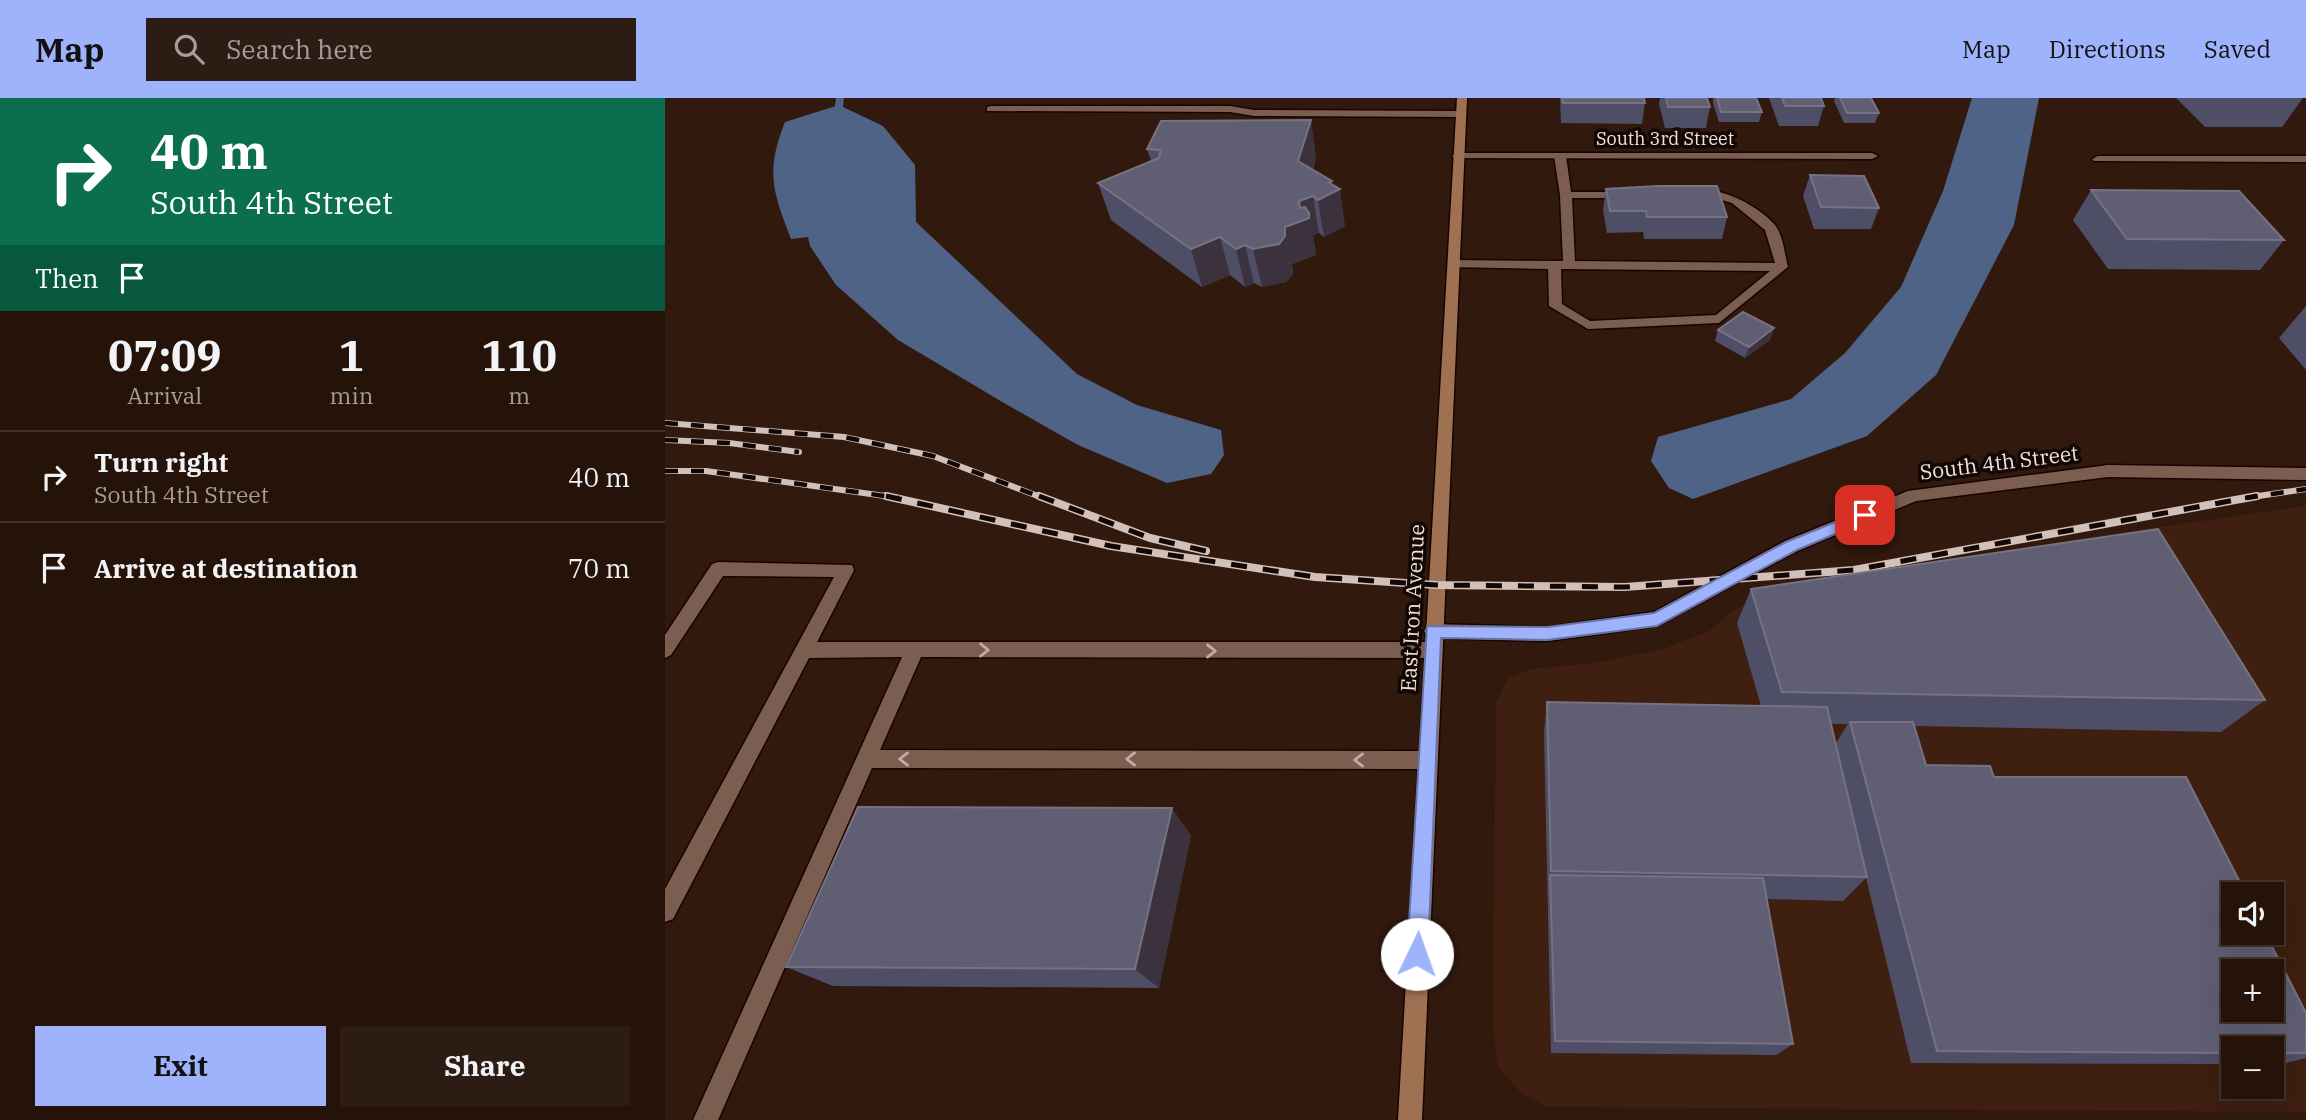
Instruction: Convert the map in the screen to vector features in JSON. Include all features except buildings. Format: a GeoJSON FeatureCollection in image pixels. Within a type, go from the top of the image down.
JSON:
{"type":"FeatureCollection","features":[{"type":"Feature","properties":{"kind":"street"},"geometry":{"type":"LineString","coordinates":[[999,98],[991,109],[1233,103],[1254,113],[1461,106]]}},
{"type":"Feature","properties":{"kind":"street","name":"East Iron Avenue"},"geometry":{"type":"LineString","coordinates":[[1409,1120],[1461,106]]}},
{"type":"Feature","properties":{"kind":"street","name":"South 3rd Street"},"geometry":{"type":"LineString","coordinates":[[1458,156],[1872,156]]}},
{"type":"Feature","properties":{"kind":"street"},"geometry":{"type":"LineString","coordinates":[[1560,156],[1566,195],[1569,265]]}},
{"type":"Feature","properties":{"kind":"street"},"geometry":{"type":"LineString","coordinates":[[2098,159],[2306,159]]}},
{"type":"Feature","properties":{"kind":"street"},"geometry":{"type":"LineString","coordinates":[[1566,195],[1648,195]]}},
{"type":"Feature","properties":{"kind":"street"},"geometry":{"type":"LineString","coordinates":[[1689,195],[1716,195],[1736,201],[1771,228],[1782,267]]}},
{"type":"Feature","properties":{"kind":"street"},"geometry":{"type":"LineString","coordinates":[[1452,264],[1782,267]]}},
{"type":"Feature","properties":{"kind":"street"},"geometry":{"type":"LineString","coordinates":[[1554,264],[1556,306],[1588,325],[1719,319],[1782,267]]}},
{"type":"Feature","properties":{"kind":"street","name":"South 4th Street"},"geometry":{"type":"LineString","coordinates":[[1433,631],[1547,634],[1657,619],[1791,546],[1915,495],[2108,471],[2306,474]]}},
{"type":"Feature","properties":{"kind":"street"},"geometry":{"type":"LineString","coordinates":[[665,650],[718,569],[846,570],[665,911]]}},
{"type":"Feature","properties":{"kind":"street"},"geometry":{"type":"LineString","coordinates":[[705,1120],[915,649]]}},
{"type":"Feature","properties":{"kind":"street"},"geometry":{"type":"LineString","coordinates":[[803,650],[1432,650]]}},
{"type":"Feature","properties":{"kind":"street"},"geometry":{"type":"LineString","coordinates":[[866,760],[1427,760]]}},
{"type":"Feature","properties":{"kind":"shaded area"},"geometry":{"type":"Polygon","coordinates":[[[2306,506],[2306,1112],[1547,1107],[1520,1092],[1497,1065],[1493,1025],[1496,701],[1510,677],[1531,669],[1593,663],[1663,649],[1711,630],[1732,611],[1765,595],[2125,532],[2306,506]]]}},
{"type":"Feature","properties":{"kind":"water"},"geometry":{"type":"Polygon","coordinates":[[[1972,98],[2039,98],[2014,225],[1936,375],[1867,436],[1693,499],[1669,488],[1651,461],[1658,437],[1791,399],[1845,353],[1901,287],[1943,191],[1972,98]]]}},
{"type":"Feature","properties":{"kind":"water"},"geometry":{"type":"Polygon","coordinates":[[[839,105],[883,126],[915,165],[916,222],[1077,374],[1137,405],[1221,430],[1224,455],[1211,474],[1167,483],[1078,445],[898,340],[836,285],[810,246],[808,237],[791,239],[776,195],[773,169],[785,122],[839,105]]]}},
{"type":"Feature","properties":{"kind":"waterway"},"geometry":{"type":"LineString","coordinates":[[837,122],[840,98]]}},
{"type":"Feature","properties":{"kind":"railway"},"geometry":{"type":"LineString","coordinates":[[665,423],[844,437],[933,456],[1043,498]]}},
{"type":"Feature","properties":{"kind":"railway"},"geometry":{"type":"LineString","coordinates":[[665,440],[729,443],[799,452]]}},
{"type":"Feature","properties":{"kind":"railway"},"geometry":{"type":"LineString","coordinates":[[665,471],[706,471],[888,496]]}},
{"type":"Feature","properties":{"kind":"railway"},"geometry":{"type":"LineString","coordinates":[[2251,497],[2306,489]]}},
{"type":"Feature","properties":{"kind":"railway"},"geometry":{"type":"LineString","coordinates":[[888,496],[899,498]]}},
{"type":"Feature","properties":{"kind":"railway"},"geometry":{"type":"LineString","coordinates":[[888,496],[1111,546],[1315,577],[1436,585],[1625,587],[1854,570],[2251,497]]}},
{"type":"Feature","properties":{"kind":"railway"},"geometry":{"type":"LineString","coordinates":[[1039,496],[1150,538],[1206,551]]}},
{"type":"Feature","properties":{"kind":"railway"},"geometry":{"type":"LineString","coordinates":[[2251,497],[2257,496]]}},
{"type":"Feature","properties":{"kind":"railway"},"geometry":{"type":"LineString","coordinates":[[2245,498],[2251,497]]}},
{"type":"Feature","properties":{"kind":"route"},"geometry":{"type":"LineString","coordinates":[[1417,954],[1433,631],[1547,634],[1657,619],[1791,546],[1865,515]]}}]}
